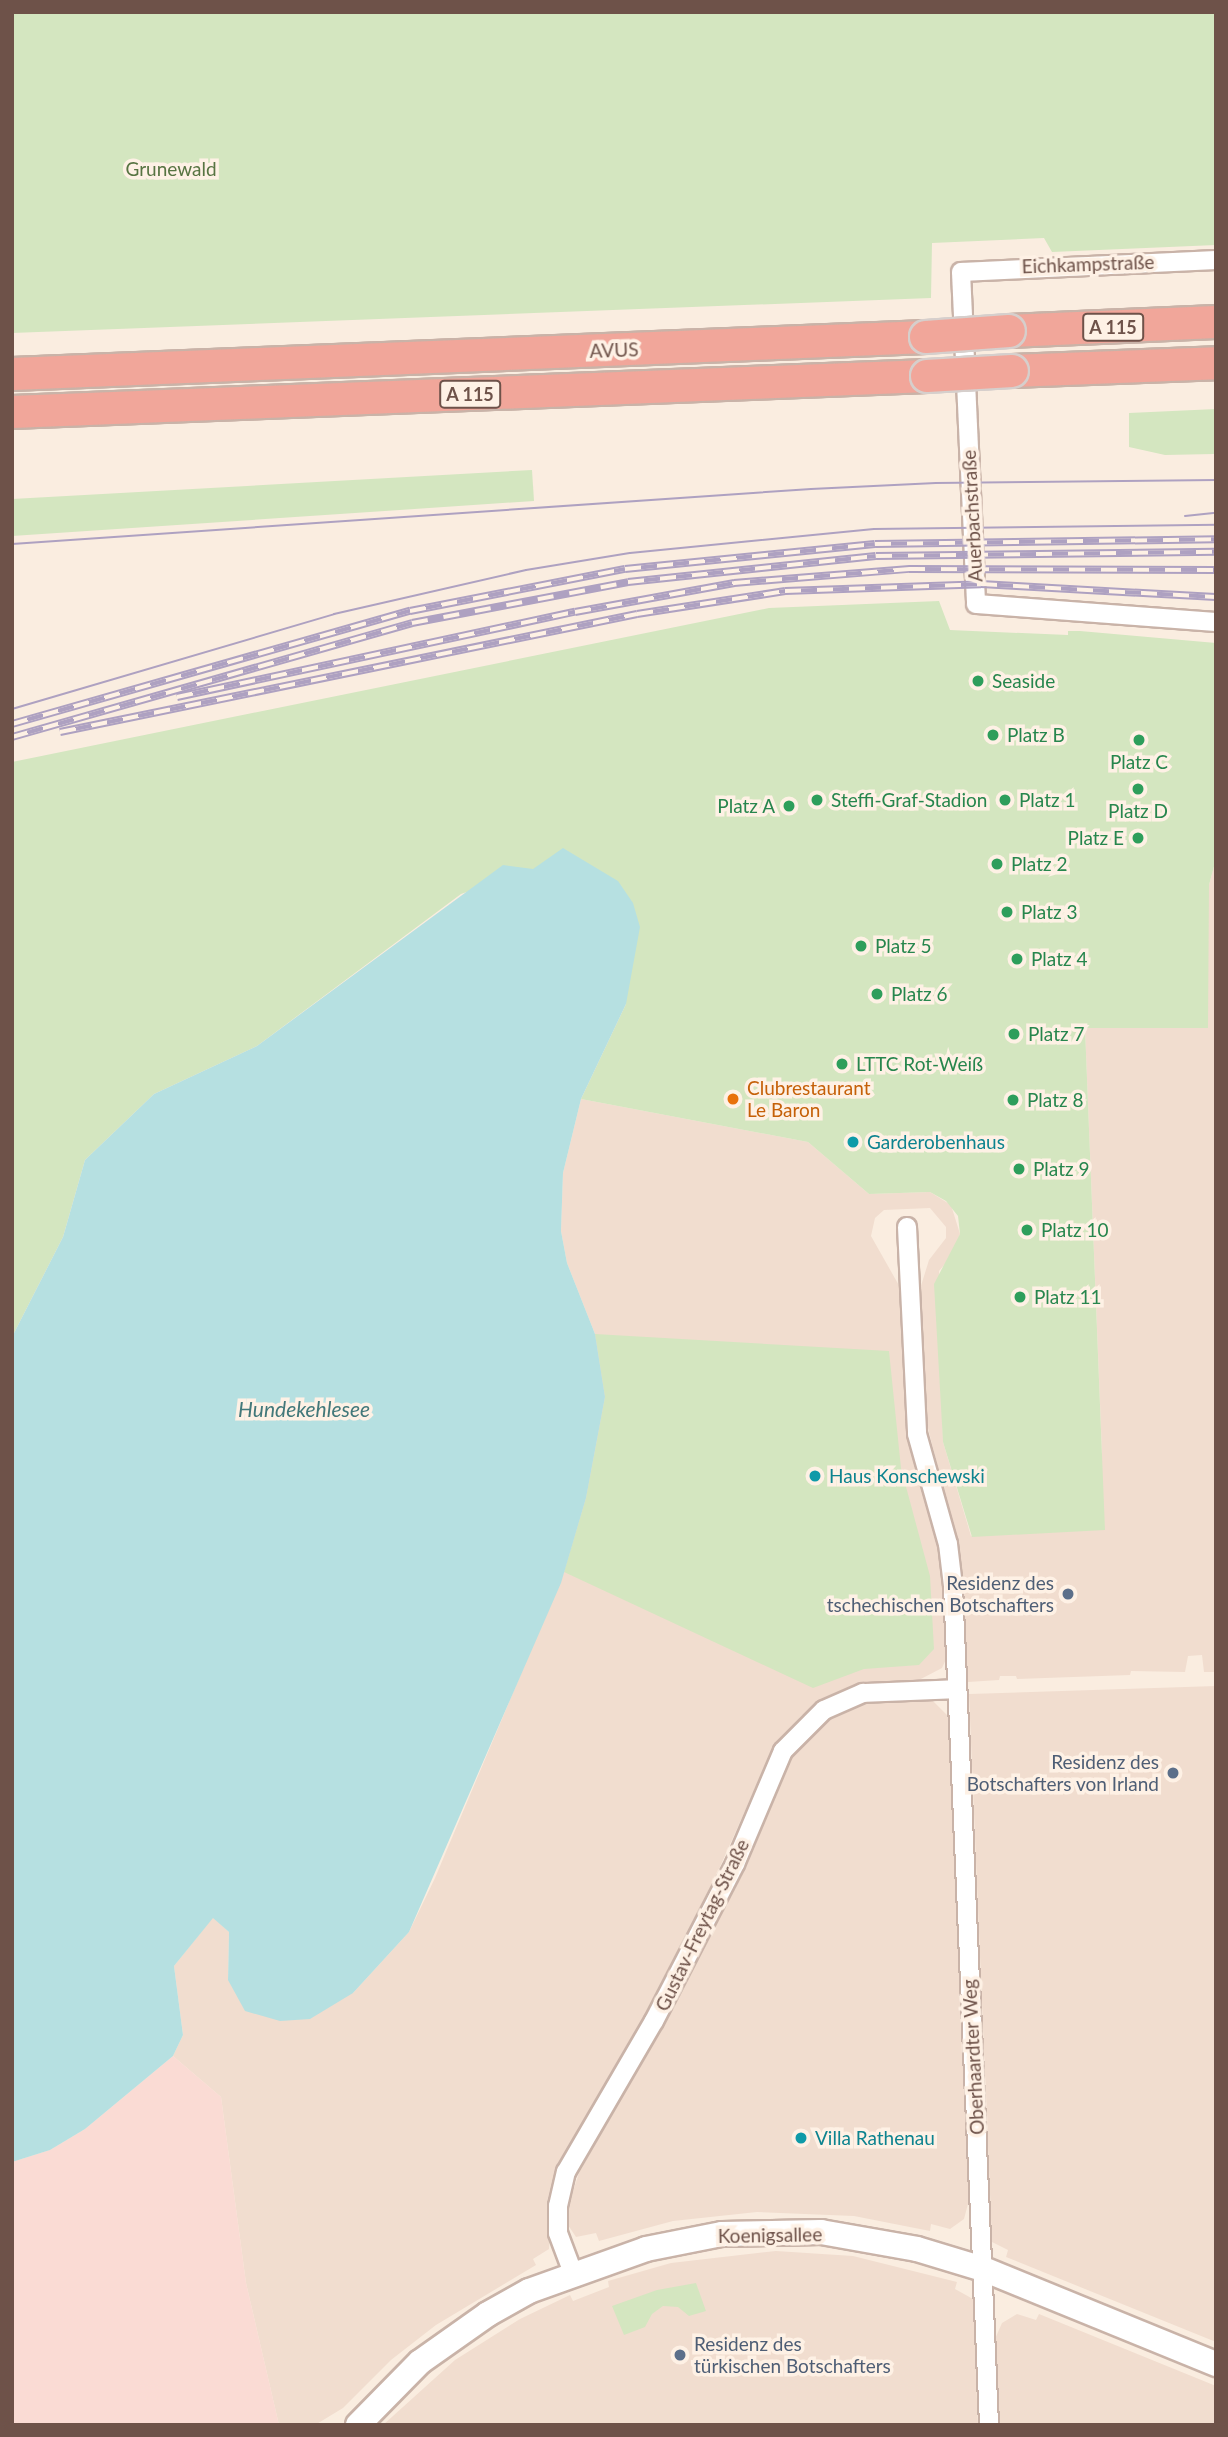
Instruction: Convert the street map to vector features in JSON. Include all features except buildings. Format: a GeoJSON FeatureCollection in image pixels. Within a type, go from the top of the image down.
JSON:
{"type":"FeatureCollection","features":[{"type":"Feature","properties":{"kind":"highway","name":"AVUS"},"geometry":{"type":"LineString","coordinates":[[12,374],[926,337],[1216,322]]}},
{"type":"Feature","properties":{"kind":"highway","name":"AVUS"},"geometry":{"type":"LineString","coordinates":[[12,412],[1216,363]]}},
{"type":"Feature","properties":{"kind":"main road","name":"Koenigsallee"},"geometry":{"type":"LineString","coordinates":[[358,2425],[398,2382],[450,2339],[529,2291],[646,2249],[722,2234],[793,2231],[917,2249],[983,2269],[1216,2364]]}},
{"type":"Feature","properties":{"kind":"street","name":"Eichkampstraße"},"geometry":{"type":"LineString","coordinates":[[961,272],[1216,260]]}},
{"type":"Feature","properties":{"kind":"street","name":"Auerbachstraße"},"geometry":{"type":"LineString","coordinates":[[961,272],[976,604],[1216,622]]}},
{"type":"Feature","properties":{"kind":"street","name":"Oberhaardter Weg"},"geometry":{"type":"LineString","coordinates":[[907,1227],[917,1434],[948,1544],[957,1689],[989,2425]]}},
{"type":"Feature","properties":{"kind":"street","name":"Gustav-Freytag-Straße"},"geometry":{"type":"LineString","coordinates":[[573,2273],[558,2233],[558,2206],[566,2172],[661,2008],[735,1864],[783,1751],[824,1710],[863,1693],[957,1689]]}},
{"type":"Feature","properties":{"kind":"shaded area"},"geometry":{"type":"Polygon","coordinates":[[[1216,859],[1216,1672],[1204,1672],[1202,1655],[1188,1656],[1185,1672],[1131,1671],[1130,1675],[1017,1679],[1016,1676],[1000,1676],[999,1680],[968,1682],[959,1553],[925,1416],[920,1289],[929,1260],[946,1238],[946,1227],[930,1208],[884,1210],[875,1218],[871,1236],[901,1289],[908,1436],[940,1549],[945,1588],[947,1657],[942,1668],[917,1681],[878,1682],[846,1689],[801,1716],[773,1748],[690,1934],[552,2183],[549,2249],[533,2259],[536,2265],[436,2325],[391,2360],[343,2408],[315,2425],[279,2425],[246,2283],[221,2097],[173,2056],[183,2035],[174,1966],[213,1917],[229,1932],[228,1980],[353,1993],[409,1932],[435,1878],[564,1572],[595,1334],[567,1263],[561,1231],[563,1173],[581,1099],[808,1142],[869,1194],[930,1192],[951,1205],[960,1234],[951,1257],[939,1271],[943,1442],[971,1536],[1102,1453],[1085,1028],[1209,885],[1216,859]]]}},
{"type":"Feature","properties":{"kind":"shaded area"},"geometry":{"type":"Polygon","coordinates":[[[1216,1686],[1216,2342],[1006,2257],[1008,2250],[992,2242],[969,1694],[1216,1686]]]}},
{"type":"Feature","properties":{"kind":"shaded area"},"geometry":{"type":"Polygon","coordinates":[[[922,1699],[933,1701],[948,1716],[969,2200],[964,2219],[950,2229],[931,2224],[930,2231],[854,2216],[757,2212],[673,2221],[599,2241],[596,2233],[576,2237],[568,2225],[567,2209],[579,2173],[709,1939],[794,1752],[819,1725],[857,1705],[922,1699]]]}},
{"type":"Feature","properties":{"kind":"shaded area"},"geometry":{"type":"Polygon","coordinates":[[[173,2056],[221,2097],[246,2283],[279,2425],[12,2425],[12,2162],[50,2150],[85,2129],[173,2056]]]}},
{"type":"Feature","properties":{"kind":"shaded area"},"geometry":{"type":"Polygon","coordinates":[[[776,2251],[853,2256],[957,2282],[955,2289],[973,2299],[978,2425],[383,2425],[455,2360],[520,2319],[570,2295],[573,2301],[609,2287],[608,2281],[671,2263],[776,2251]]]}},
{"type":"Feature","properties":{"kind":"shaded area"},"geometry":{"type":"Polygon","coordinates":[[[1017,2314],[1036,2320],[1039,2314],[1216,2386],[1216,2425],[998,2425],[995,2339],[1002,2323],[1017,2314]]]}},
{"type":"Feature","properties":{"kind":"green space","name":"Grunewald"},"geometry":{"type":"Polygon","coordinates":[[[12,12],[1216,12],[1216,245],[1052,252],[1044,238],[932,243],[931,298],[12,333],[12,12]]]}},
{"type":"Feature","properties":{"kind":"green space"},"geometry":{"type":"Polygon","coordinates":[[[1216,409],[1216,460],[1214,454],[1165,455],[1129,447],[1129,413],[1216,409]]]}},
{"type":"Feature","properties":{"kind":"green space"},"geometry":{"type":"Polygon","coordinates":[[[532,470],[534,501],[12,536],[12,499],[532,470]]]}},
{"type":"Feature","properties":{"kind":"green space"},"geometry":{"type":"Polygon","coordinates":[[[939,601],[950,630],[1068,635],[1068,631],[1080,631],[1216,643],[1216,859],[1209,885],[1208,1028],[1085,1028],[1105,1530],[972,1537],[943,1442],[934,1284],[960,1234],[958,1216],[946,1201],[930,1192],[869,1194],[808,1142],[581,1099],[626,1004],[533,869],[461,894],[257,1046],[154,1094],[85,1160],[63,1237],[12,1337],[12,762],[769,608],[939,601]]]}},
{"type":"Feature","properties":{"kind":"green space"},"geometry":{"type":"Polygon","coordinates":[[[595,1334],[889,1351],[901,1468],[930,1576],[934,1649],[919,1665],[864,1669],[813,1688],[564,1572],[586,1498],[605,1397],[595,1334]]]}},
{"type":"Feature","properties":{"kind":"green space"},"geometry":{"type":"Polygon","coordinates":[[[696,2283],[706,2311],[689,2316],[678,2307],[663,2306],[652,2314],[645,2327],[624,2335],[612,2306],[657,2290],[696,2283]]]}},
{"type":"Feature","properties":{"kind":"water","name":"Hundekehlesee"},"geometry":{"type":"Polygon","coordinates":[[[563,848],[618,881],[633,903],[640,927],[626,1004],[581,1099],[563,1173],[561,1231],[567,1263],[595,1334],[605,1397],[586,1498],[561,1583],[409,1932],[353,1993],[310,2019],[280,2021],[245,2011],[228,1980],[229,1932],[213,1918],[174,1966],[183,2035],[173,2056],[85,2129],[50,2150],[12,2162],[12,1337],[63,1237],[85,1160],[154,1094],[257,1046],[503,865],[533,869],[563,848]]]}},
{"type":"Feature","properties":{"kind":"tram line"},"geometry":{"type":"LineString","coordinates":[[12,544],[811,489],[936,483],[1216,480]]}},
{"type":"Feature","properties":{"kind":"tram line"},"geometry":{"type":"LineString","coordinates":[[1185,516],[1216,513]]}},
{"type":"Feature","properties":{"kind":"tram line"},"geometry":{"type":"LineString","coordinates":[[12,709],[334,614],[526,570],[630,553],[874,529],[1216,525]]}},
{"type":"Feature","properties":{"kind":"railway"},"geometry":{"type":"LineString","coordinates":[[12,724],[410,611],[625,569],[875,544],[1216,539]]}},
{"type":"Feature","properties":{"kind":"railway"},"geometry":{"type":"LineString","coordinates":[[12,737],[412,623],[628,582],[876,556],[1216,552]]}},
{"type":"Feature","properties":{"kind":"railway"},"geometry":{"type":"LineString","coordinates":[[177,697],[575,612],[734,583],[909,569],[1216,570]]}},
{"type":"Feature","properties":{"kind":"railway"},"geometry":{"type":"LineString","coordinates":[[60,732],[637,614],[785,591],[981,584],[1216,597]]}},
{"type":"Feature","properties":{"kind":"place","name":"Seaside"},"geometry":{"type":"Point","coordinates":[978,681]}},
{"type":"Feature","properties":{"kind":"place","name":"Platz B"},"geometry":{"type":"Point","coordinates":[993,735]}},
{"type":"Feature","properties":{"kind":"place","name":"Platz C"},"geometry":{"type":"Point","coordinates":[1139,740]}},
{"type":"Feature","properties":{"kind":"place","name":"Platz D"},"geometry":{"type":"Point","coordinates":[1138,789]}},
{"type":"Feature","properties":{"kind":"place","name":"Steffi-Graf-Stadion"},"geometry":{"type":"Point","coordinates":[817,800]}},
{"type":"Feature","properties":{"kind":"place","name":"Platz 1"},"geometry":{"type":"Point","coordinates":[1005,800]}},
{"type":"Feature","properties":{"kind":"place","name":"Platz A"},"geometry":{"type":"Point","coordinates":[789,806]}},
{"type":"Feature","properties":{"kind":"place","name":"Platz E"},"geometry":{"type":"Point","coordinates":[1138,838]}},
{"type":"Feature","properties":{"kind":"place","name":"Platz 2"},"geometry":{"type":"Point","coordinates":[997,864]}},
{"type":"Feature","properties":{"kind":"place","name":"Platz 3"},"geometry":{"type":"Point","coordinates":[1007,912]}},
{"type":"Feature","properties":{"kind":"place","name":"Platz 5"},"geometry":{"type":"Point","coordinates":[861,946]}},
{"type":"Feature","properties":{"kind":"place","name":"Platz 4"},"geometry":{"type":"Point","coordinates":[1017,959]}},
{"type":"Feature","properties":{"kind":"place","name":"Platz 6"},"geometry":{"type":"Point","coordinates":[877,994]}},
{"type":"Feature","properties":{"kind":"place","name":"Platz 7"},"geometry":{"type":"Point","coordinates":[1014,1034]}},
{"type":"Feature","properties":{"kind":"place","name":"LTTC Rot-Weiß"},"geometry":{"type":"Point","coordinates":[842,1064]}},
{"type":"Feature","properties":{"kind":"place","name":"Clubrestaurant Le Baron"},"geometry":{"type":"Point","coordinates":[733,1099]}},
{"type":"Feature","properties":{"kind":"place","name":"Platz 8"},"geometry":{"type":"Point","coordinates":[1013,1100]}},
{"type":"Feature","properties":{"kind":"place","name":"Garderobenhaus"},"geometry":{"type":"Point","coordinates":[853,1142]}},
{"type":"Feature","properties":{"kind":"place","name":"Platz 9"},"geometry":{"type":"Point","coordinates":[1019,1169]}},
{"type":"Feature","properties":{"kind":"place","name":"Platz 10"},"geometry":{"type":"Point","coordinates":[1027,1230]}},
{"type":"Feature","properties":{"kind":"place","name":"Platz 11"},"geometry":{"type":"Point","coordinates":[1020,1297]}},
{"type":"Feature","properties":{"kind":"place","name":"Haus Konschewski"},"geometry":{"type":"Point","coordinates":[815,1476]}},
{"type":"Feature","properties":{"kind":"place","name":"Residenz des tschechischen Botschafters"},"geometry":{"type":"Point","coordinates":[1068,1594]}},
{"type":"Feature","properties":{"kind":"place","name":"Residenz des Botschafters von Irland"},"geometry":{"type":"Point","coordinates":[1173,1773]}},
{"type":"Feature","properties":{"kind":"place","name":"Villa Rathenau"},"geometry":{"type":"Point","coordinates":[801,2138]}},
{"type":"Feature","properties":{"kind":"place","name":"Residenz des türkischen Botschafters"},"geometry":{"type":"Point","coordinates":[680,2355]}}]}
